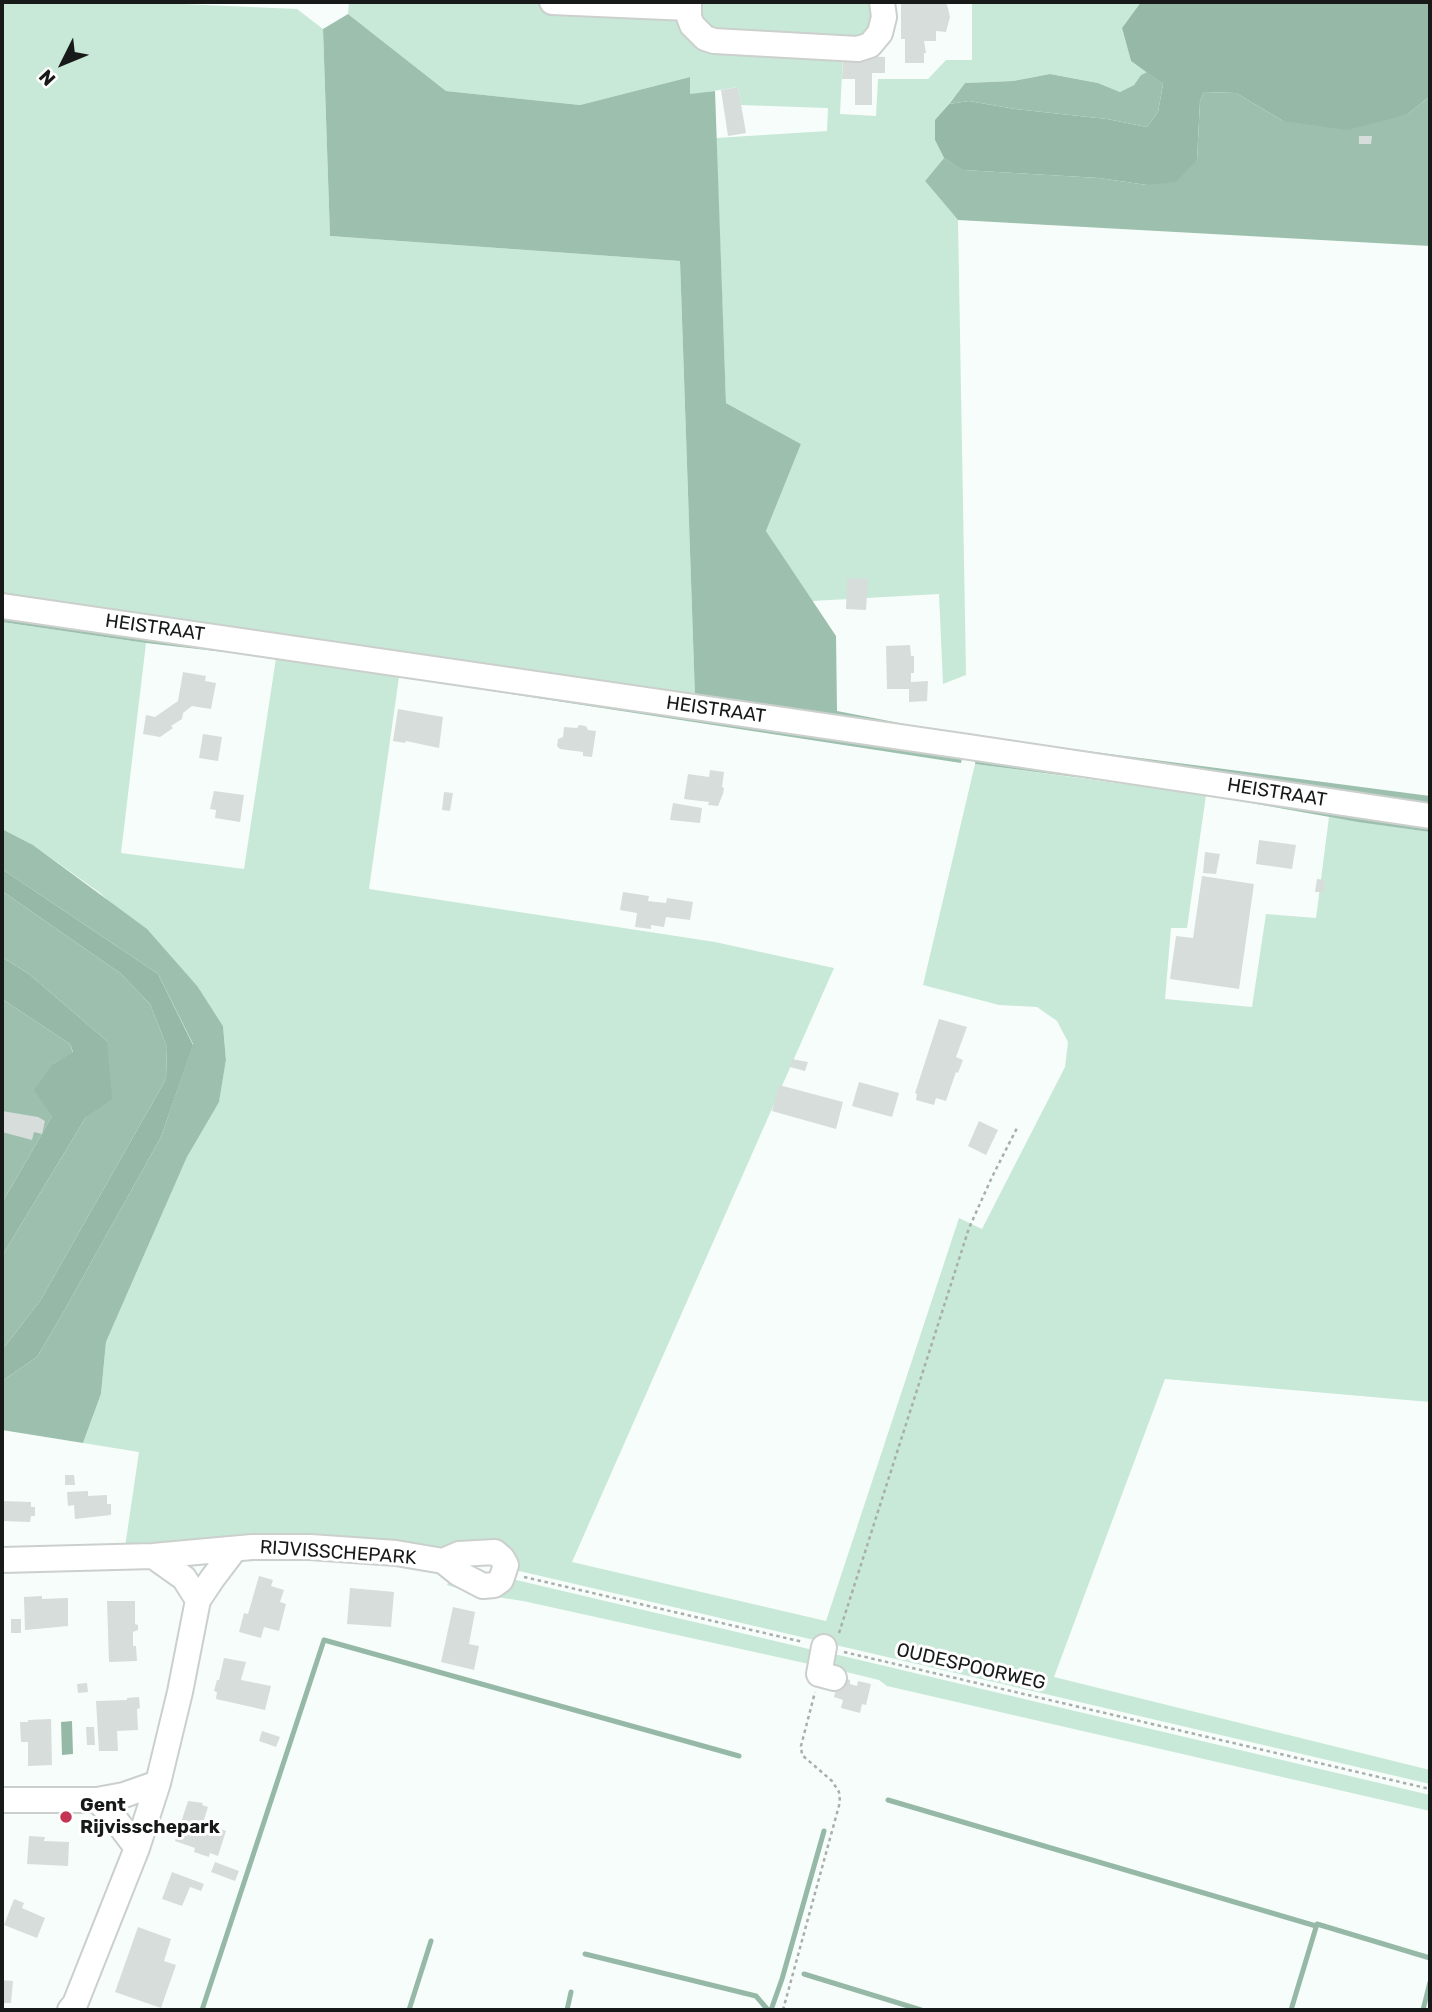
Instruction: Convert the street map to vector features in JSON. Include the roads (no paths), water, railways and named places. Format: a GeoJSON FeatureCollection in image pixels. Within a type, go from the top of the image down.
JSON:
{"type":"FeatureCollection","features":[{"type":"Feature","properties":{"kind":"street"},"geometry":{"type":"LineString","coordinates":[[552,2],[689,5],[692,25],[705,38],[714,41],[858,49],[870,45],[880,33],[884,17],[882,2]]}},
{"type":"Feature","properties":{"kind":"street","name":"HEISTRAAT"},"geometry":{"type":"LineString","coordinates":[[2,606],[1430,816]]}},
{"type":"Feature","properties":{"kind":"street","name":"RIJVISSCHEPARK"},"geometry":{"type":"LineString","coordinates":[[2,1560],[153,1556],[252,1547],[310,1547],[396,1553],[443,1561],[459,1553],[495,1552],[506,1565],[505,1573]]}},
{"type":"Feature","properties":{"kind":"street","name":"RIJVISSCHEPARK"},"geometry":{"type":"LineString","coordinates":[[74,2008],[137,1848],[158,1783],[198,1600],[234,1550]]}},
{"type":"Feature","properties":{"kind":"street"},"geometry":{"type":"LineString","coordinates":[[153,1556],[184,1578],[198,1600]]}},
{"type":"Feature","properties":{"kind":"street"},"geometry":{"type":"LineString","coordinates":[[826,1676],[829,1648]]}},
{"type":"Feature","properties":{"kind":"street"},"geometry":{"type":"LineString","coordinates":[[2,1800],[97,1800],[124,1795],[158,1783]]}},
{"type":"Feature","properties":{"kind":"street"},"geometry":{"type":"LineString","coordinates":[[97,1800],[137,1848]]}},
{"type":"Feature","properties":{"kind":"waterway"},"geometry":{"type":"LineString","coordinates":[[202,2010],[324,1640],[739,1756]]}},
{"type":"Feature","properties":{"kind":"waterway"},"geometry":{"type":"LineString","coordinates":[[888,1800],[1316,1926]]}},
{"type":"Feature","properties":{"kind":"waterway"},"geometry":{"type":"LineString","coordinates":[[771,2010],[824,1831]]}},
{"type":"Feature","properties":{"kind":"waterway"},"geometry":{"type":"LineString","coordinates":[[1291,2010],[1317,1924],[1430,1958]]}},
{"type":"Feature","properties":{"kind":"waterway"},"geometry":{"type":"LineString","coordinates":[[409,2010],[431,1941]]}},
{"type":"Feature","properties":{"kind":"waterway"},"geometry":{"type":"LineString","coordinates":[[585,1954],[756,1996],[768,2010]]}},
{"type":"Feature","properties":{"kind":"waterway"},"geometry":{"type":"LineString","coordinates":[[804,1974],[921,2010]]}},
{"type":"Feature","properties":{"kind":"waterway"},"geometry":{"type":"LineString","coordinates":[[1423,2010],[1430,1982]]}},
{"type":"Feature","properties":{"kind":"waterway"},"geometry":{"type":"LineString","coordinates":[[567,2010],[571,1992]]}},
{"type":"Feature","properties":{"kind":"place","name":"Gent Rijvisschepark"},"geometry":{"type":"Point","coordinates":[66,1817]}}]}
